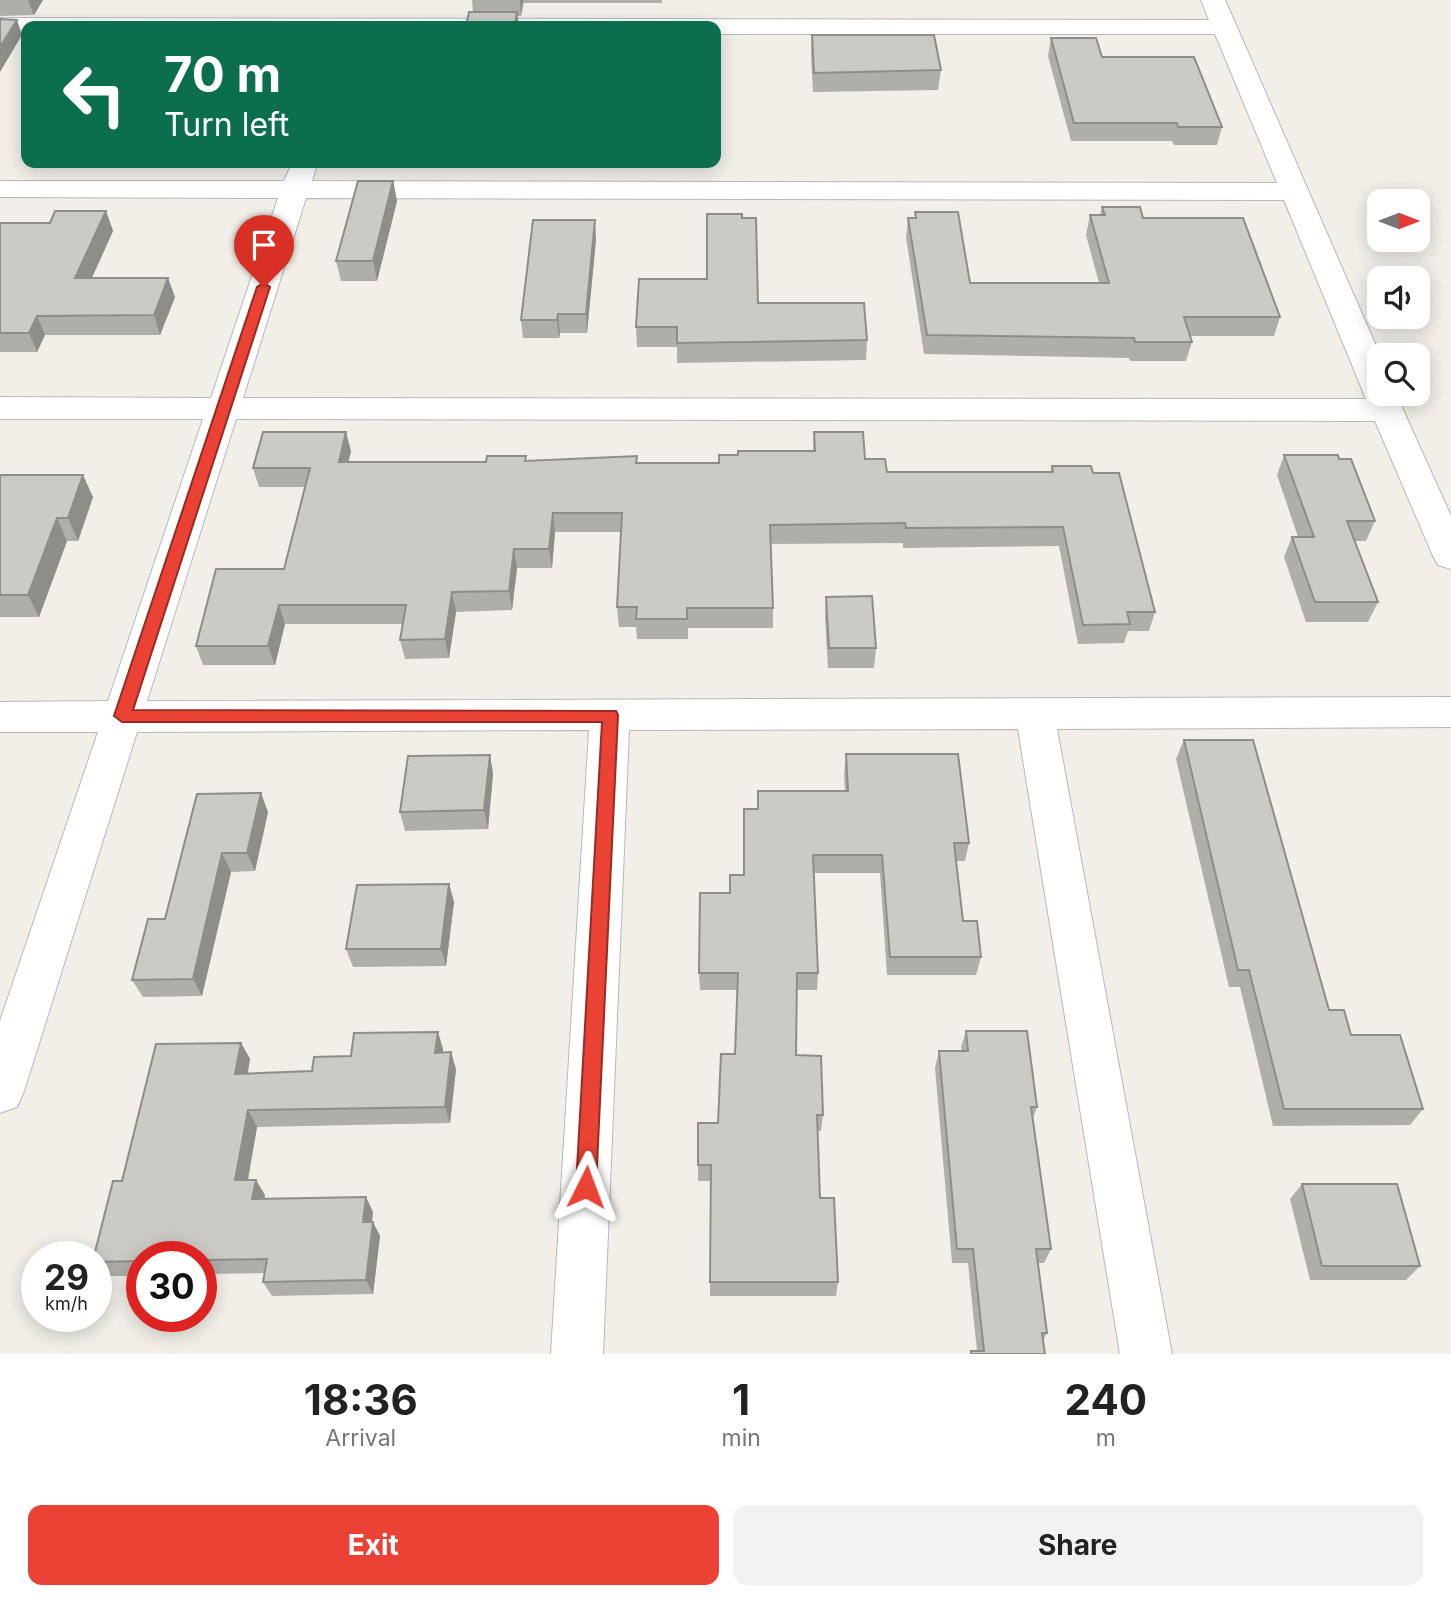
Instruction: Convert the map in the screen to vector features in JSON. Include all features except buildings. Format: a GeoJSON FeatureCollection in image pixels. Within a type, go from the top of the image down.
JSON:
{"type":"FeatureCollection","features":[{"type":"Feature","properties":{"kind":"street"},"geometry":{"type":"LineString","coordinates":[[1213,0],[1367,363]]}},
{"type":"Feature","properties":{"kind":"street"},"geometry":{"type":"LineString","coordinates":[[150,21],[350,17],[700,21]]}},
{"type":"Feature","properties":{"kind":"street"},"geometry":{"type":"LineString","coordinates":[[721,21],[1225,27]]}},
{"type":"Feature","properties":{"kind":"street"},"geometry":{"type":"LineString","coordinates":[[0,24],[21,24]]}},
{"type":"Feature","properties":{"kind":"street"},"geometry":{"type":"LineString","coordinates":[[0,190],[299,176],[1294,192]]}},
{"type":"Feature","properties":{"kind":"street"},"geometry":{"type":"LineString","coordinates":[[0,1091],[299,176]]}},
{"type":"Feature","properties":{"kind":"street"},"geometry":{"type":"LineString","coordinates":[[0,408],[224,409],[1367,398]]}},
{"type":"Feature","properties":{"kind":"street"},"geometry":{"type":"LineString","coordinates":[[1385,406],[1451,556]]}},
{"type":"Feature","properties":{"kind":"street"},"geometry":{"type":"LineString","coordinates":[[0,717],[1451,712]]}},
{"type":"Feature","properties":{"kind":"street"},"geometry":{"type":"LineString","coordinates":[[1035,714],[1146,1354]]}},
{"type":"Feature","properties":{"kind":"street"},"geometry":{"type":"LineString","coordinates":[[578,1354],[610,715]]}},
{"type":"Feature","properties":{"kind":"route"},"geometry":{"type":"LineString","coordinates":[[264,287],[122,716],[610,715],[586,1187]]}}]}
